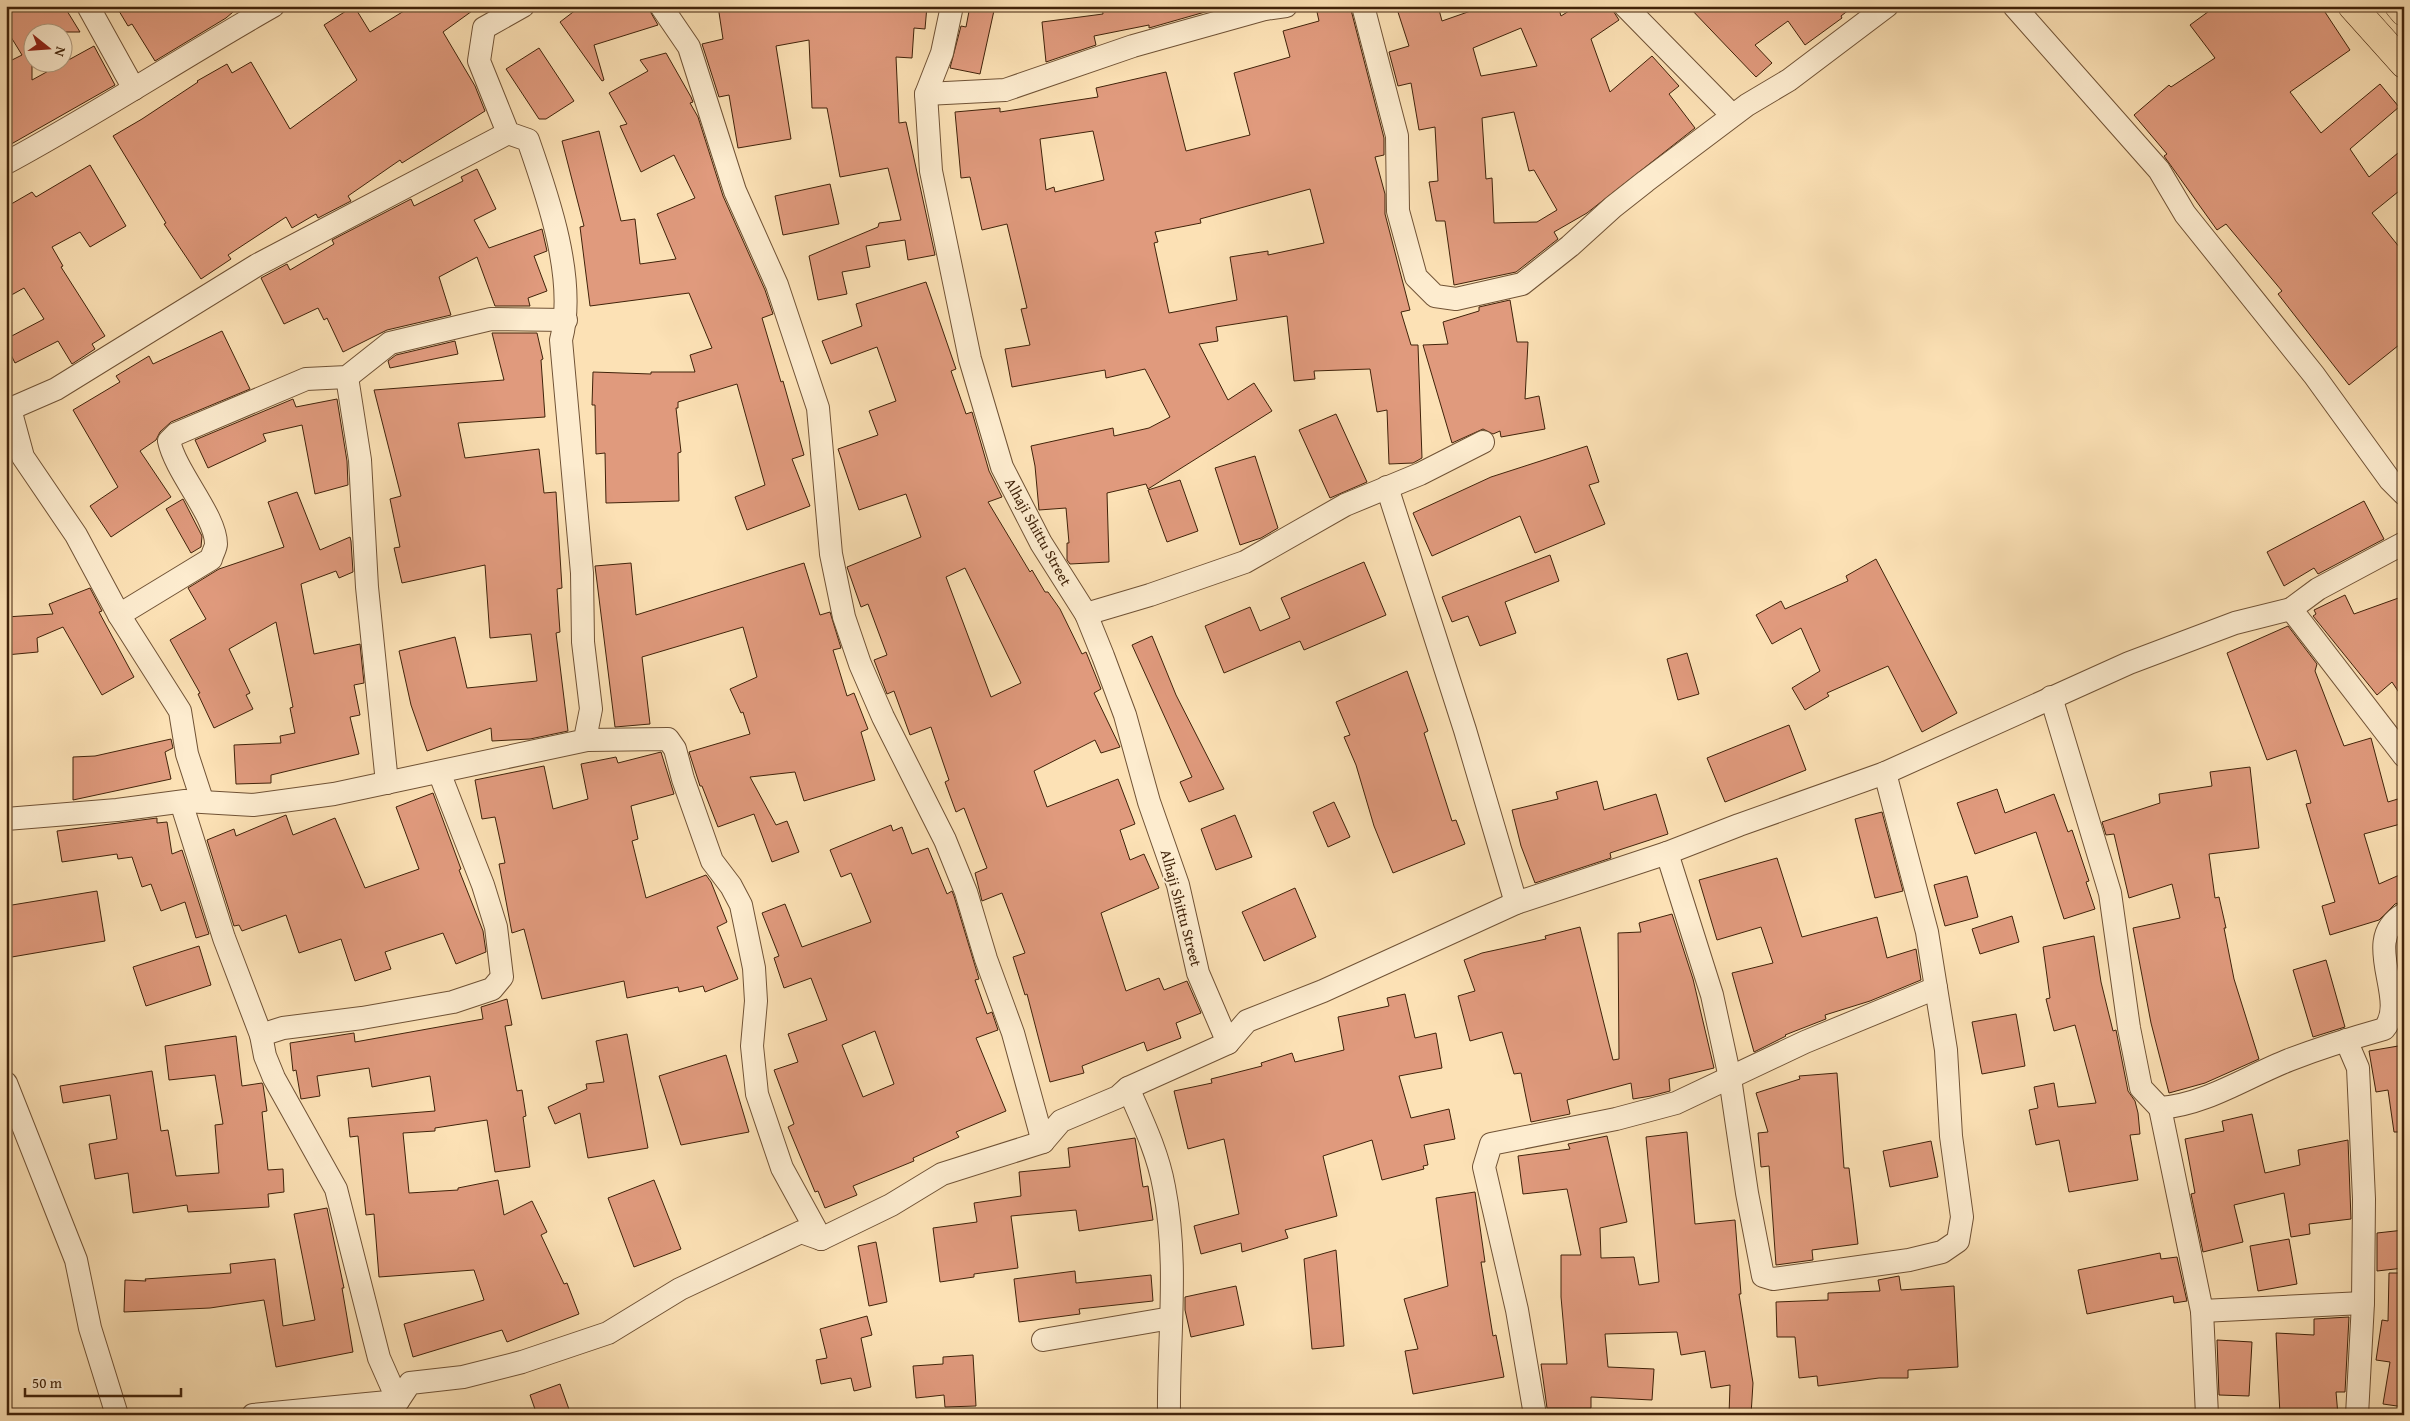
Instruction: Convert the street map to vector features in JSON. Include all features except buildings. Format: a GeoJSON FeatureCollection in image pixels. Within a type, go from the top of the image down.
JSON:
{"type":"FeatureCollection","features":[{"type":"Feature","properties":{"kind":"main road"},"geometry":{"type":"LineString","coordinates":[[2352,6],[2404,64]]}},
{"type":"Feature","properties":{"kind":"main road"},"geometry":{"type":"LineString","coordinates":[[2399,6],[2404,12]]}},
{"type":"Feature","properties":{"kind":"street"},"geometry":{"type":"LineString","coordinates":[[88,6],[134,89]]}},
{"type":"Feature","properties":{"kind":"street"},"geometry":{"type":"LineString","coordinates":[[6,163],[88,119],[197,50],[273,6]]}},
{"type":"Feature","properties":{"kind":"street"},"geometry":{"type":"LineString","coordinates":[[508,133],[479,61],[484,28],[523,6]]}},
{"type":"Feature","properties":{"kind":"street"},"geometry":{"type":"LineString","coordinates":[[662,6],[690,47],[735,191],[777,285],[818,408],[831,554],[844,617],[860,664],[879,708],[946,840],[966,892],[986,959],[1013,1032],[1043,1142]]}},
{"type":"Feature","properties":{"kind":"street","name":"Alhaji Shittu Street"},"geometry":{"type":"LineString","coordinates":[[952,6],[942,53],[926,94],[931,171],[948,262],[970,359],[1002,467],[1040,543],[1086,614],[1124,715],[1149,802],[1178,885],[1198,973],[1228,1043]]}},
{"type":"Feature","properties":{"kind":"street"},"geometry":{"type":"LineString","coordinates":[[926,94],[1004,90],[1133,46],[1265,9],[1286,6]]}},
{"type":"Feature","properties":{"kind":"street"},"geometry":{"type":"LineString","coordinates":[[1363,6],[1397,136],[1398,211],[1416,277],[1435,296],[1456,299],[1522,284],[1570,246],[1620,202],[1732,116],[1789,80],[1887,6]]}},
{"type":"Feature","properties":{"kind":"street"},"geometry":{"type":"LineString","coordinates":[[1625,6],[1732,116]]}},
{"type":"Feature","properties":{"kind":"street"},"geometry":{"type":"LineString","coordinates":[[2014,6],[2159,170],[2185,214],[2314,375],[2390,480],[2404,494]]}},
{"type":"Feature","properties":{"kind":"street"},"geometry":{"type":"LineString","coordinates":[[398,1401],[379,1358],[336,1189],[274,1078],[265,1056],[261,1034],[224,938],[191,801],[187,754],[180,712],[119,615],[76,536],[23,456],[8,405],[56,389],[257,265],[508,133],[528,140],[550,203],[564,278],[566,320],[561,340],[582,573],[583,642],[591,709],[586,734],[587,740]]}},
{"type":"Feature","properties":{"kind":"street"},"geometry":{"type":"LineString","coordinates":[[119,615],[210,559],[216,545],[212,524],[172,454],[168,441],[176,434],[306,379],[347,377],[390,343],[491,319],[566,320]]}},
{"type":"Feature","properties":{"kind":"street"},"geometry":{"type":"LineString","coordinates":[[347,377],[360,460],[367,586],[387,783]]}},
{"type":"Feature","properties":{"kind":"street"},"geometry":{"type":"LineString","coordinates":[[1086,614],[1150,595],[1245,562],[1344,505],[1483,442]]}},
{"type":"Feature","properties":{"kind":"street"},"geometry":{"type":"LineString","coordinates":[[1387,487],[1465,730],[1516,903]]}},
{"type":"Feature","properties":{"kind":"street"},"geometry":{"type":"LineString","coordinates":[[398,1401],[410,1383],[463,1377],[522,1362],[608,1333],[680,1289],[801,1232],[820,1239],[891,1205],[942,1174],[1043,1142],[1061,1121],[1118,1097],[1128,1088],[1228,1043],[1247,1021],[1323,991],[1516,903],[1667,853],[1885,773],[2051,696],[2129,663],[2235,623],[2291,609],[2318,589],[2404,543]]}},
{"type":"Feature","properties":{"kind":"street"},"geometry":{"type":"LineString","coordinates":[[2291,609],[2404,756]]}},
{"type":"Feature","properties":{"kind":"street"},"geometry":{"type":"LineString","coordinates":[[2051,696],[2110,893],[2129,1028],[2141,1088],[2160,1108],[2202,1311],[2206,1415]]}},
{"type":"Feature","properties":{"kind":"street"},"geometry":{"type":"LineString","coordinates":[[6,819],[191,801],[253,805],[334,794],[587,740],[668,739],[675,749],[683,779],[712,861],[731,886],[741,905],[754,968],[756,1002],[752,1046],[757,1094],[782,1168],[820,1239]]}},
{"type":"Feature","properties":{"kind":"street"},"geometry":{"type":"LineString","coordinates":[[261,1034],[283,1028],[362,1018],[453,1002],[492,989],[502,977],[494,918],[439,772]]}},
{"type":"Feature","properties":{"kind":"street"},"geometry":{"type":"LineString","coordinates":[[1667,853],[1712,995],[1730,1078],[1747,1193],[1763,1276],[1773,1278],[1839,1271],[1942,1252],[1958,1240],[1962,1216],[1951,1136],[1946,1050],[1927,932],[1885,773]]}},
{"type":"Feature","properties":{"kind":"street"},"geometry":{"type":"LineString","coordinates":[[2160,1108],[2180,1106],[2210,1096],[2288,1060],[2384,1029],[2392,1022],[2395,1007],[2385,947],[2389,929],[2396,919],[2404,914]]}},
{"type":"Feature","properties":{"kind":"street"},"geometry":{"type":"LineString","coordinates":[[1535,1415],[1517,1310],[1484,1167],[1491,1144],[1616,1119],[1676,1103],[1805,1042],[1936,988]]}},
{"type":"Feature","properties":{"kind":"street"},"geometry":{"type":"LineString","coordinates":[[2346,1040],[2358,1068],[2364,1199],[2363,1302],[2357,1415]]}},
{"type":"Feature","properties":{"kind":"street"},"geometry":{"type":"LineString","coordinates":[[6,1083],[76,1260],[90,1328],[117,1415]]}},
{"type":"Feature","properties":{"kind":"street"},"geometry":{"type":"LineString","coordinates":[[1128,1088],[1154,1150],[1164,1186],[1170,1226],[1169,1415]]}},
{"type":"Feature","properties":{"kind":"street"},"geometry":{"type":"LineString","coordinates":[[2202,1311],[2363,1302]]}},
{"type":"Feature","properties":{"kind":"street"},"geometry":{"type":"LineString","coordinates":[[1043,1340],[1171,1318]]}},
{"type":"Feature","properties":{"kind":"street"},"geometry":{"type":"LineString","coordinates":[[253,1415],[398,1401]]}}]}
